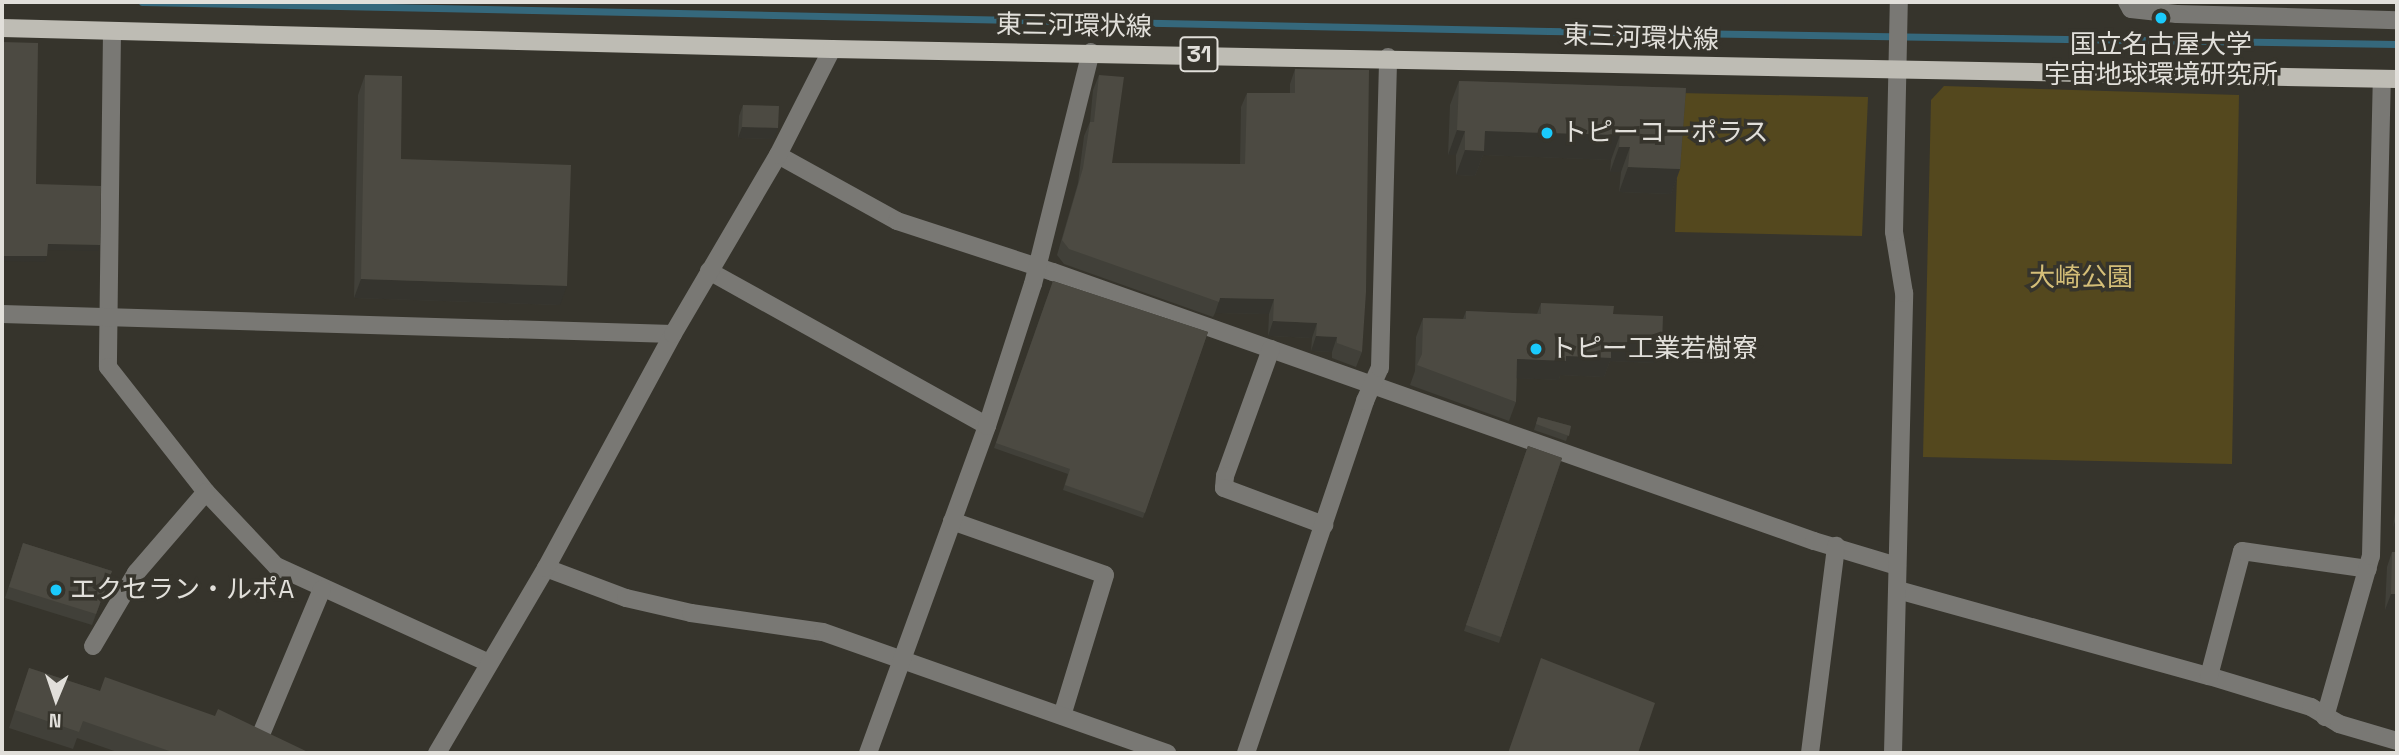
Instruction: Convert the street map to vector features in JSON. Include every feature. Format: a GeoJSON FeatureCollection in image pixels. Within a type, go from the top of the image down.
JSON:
{"type":"FeatureCollection","features":[{"type":"Feature","properties":{"kind":"main road","name":"東三河環状線"},"geometry":{"type":"LineString","coordinates":[[2,28],[832,49],[1388,57],[2390,79]]}},
{"type":"Feature","properties":{"kind":"street"},"geometry":{"type":"LineString","coordinates":[[1893,753],[1904,293],[1894,232],[1899,2]]}},
{"type":"Feature","properties":{"kind":"street"},"geometry":{"type":"LineString","coordinates":[[2127,2],[2131,9],[2177,8],[2397,20]]}},
{"type":"Feature","properties":{"kind":"street"},"geometry":{"type":"LineString","coordinates":[[112,31],[108,367],[206,492],[276,566],[489,663]]}},
{"type":"Feature","properties":{"kind":"street"},"geometry":{"type":"LineString","coordinates":[[437,753],[546,568],[673,334],[778,155],[832,49]]}},
{"type":"Feature","properties":{"kind":"street"},"geometry":{"type":"LineString","coordinates":[[868,753],[987,426],[1037,267],[1091,52]]}},
{"type":"Feature","properties":{"kind":"street"},"geometry":{"type":"LineString","coordinates":[[1245,753],[1380,368],[1388,57]]}},
{"type":"Feature","properties":{"kind":"street"},"geometry":{"type":"LineString","coordinates":[[2325,717],[2368,569],[2375,463],[2390,79]]}},
{"type":"Feature","properties":{"kind":"street"},"geometry":{"type":"LineString","coordinates":[[778,155],[897,221],[1037,267],[1897,566]]}},
{"type":"Feature","properties":{"kind":"street"},"geometry":{"type":"LineString","coordinates":[[709,271],[987,426]]}},
{"type":"Feature","properties":{"kind":"street"},"geometry":{"type":"LineString","coordinates":[[2,314],[673,334]]}},
{"type":"Feature","properties":{"kind":"street"},"geometry":{"type":"LineString","coordinates":[[1271,349],[1225,477],[1224,488],[1324,525]]}},
{"type":"Feature","properties":{"kind":"street"},"geometry":{"type":"LineString","coordinates":[[93,646],[136,573],[206,492]]}},
{"type":"Feature","properties":{"kind":"street"},"geometry":{"type":"LineString","coordinates":[[952,521],[1105,575],[1062,716]]}},
{"type":"Feature","properties":{"kind":"street"},"geometry":{"type":"LineString","coordinates":[[1810,753],[1836,546]]}},
{"type":"Feature","properties":{"kind":"street"},"geometry":{"type":"LineString","coordinates":[[2209,676],[2242,551],[2368,569]]}},
{"type":"Feature","properties":{"kind":"street"},"geometry":{"type":"LineString","coordinates":[[546,568],[626,597],[691,612],[823,632],[1167,753]]}},
{"type":"Feature","properties":{"kind":"street"},"geometry":{"type":"LineString","coordinates":[[262,732],[322,589]]}},
{"type":"Feature","properties":{"kind":"street"},"geometry":{"type":"LineString","coordinates":[[1898,590],[2209,676],[2311,707],[2325,717],[2397,741]]}},
{"type":"Feature","properties":{"kind":"green space","name":"大崎公園"},"geometry":{"type":"Polygon","coordinates":[[[1944,86],[2239,95],[2232,464],[1923,457],[1931,100],[1944,86]]]}},
{"type":"Feature","properties":{"kind":"green space"},"geometry":{"type":"Polygon","coordinates":[[[1680,93],[1868,97],[1862,236],[1675,232],[1680,93]]]}},
{"type":"Feature","properties":{"kind":"building"},"geometry":{"type":"Polygon","coordinates":[[[2,42],[38,43],[36,184],[101,186],[100,245],[48,244],[47,256],[2,256],[2,42]]]}},
{"type":"Feature","properties":{"kind":"building"},"geometry":{"type":"Polygon","coordinates":[[[1295,69],[1369,70],[1366,292],[1362,352],[1337,343],[1337,337],[1316,336],[1317,323],[1273,321],[1274,299],[1220,298],[1219,302],[1069,249],[1062,240],[1083,168],[1090,122],[1094,122],[1099,75],[1124,77],[1112,163],[1245,164],[1247,93],[1295,93],[1295,69]]]}},
{"type":"Feature","properties":{"kind":"building"},"geometry":{"type":"Polygon","coordinates":[[[365,75],[402,76],[401,159],[571,165],[567,286],[361,279],[365,75]]]}},
{"type":"Feature","properties":{"kind":"building"},"geometry":{"type":"Polygon","coordinates":[[[1459,81],[1686,88],[1680,169],[1628,167],[1630,147],[1619,147],[1620,135],[1485,131],[1484,151],[1465,150],[1465,131],[1457,130],[1459,81]]]}},
{"type":"Feature","properties":{"kind":"building"},"geometry":{"type":"Polygon","coordinates":[[[743,105],[779,106],[778,128],[742,127],[743,105]]]}},
{"type":"Feature","properties":{"kind":"building"},"geometry":{"type":"Polygon","coordinates":[[[1053,281],[1208,332],[1145,513],[1065,485],[1070,469],[996,443],[1053,281]]]}},
{"type":"Feature","properties":{"kind":"building"},"geometry":{"type":"Polygon","coordinates":[[[1541,303],[1614,306],[1613,314],[1663,316],[1662,344],[1611,342],[1611,358],[1566,356],[1566,361],[1517,359],[1516,402],[1417,365],[1422,354],[1423,318],[1466,319],[1466,311],[1541,314],[1541,303]]]}},
{"type":"Feature","properties":{"kind":"building"},"geometry":{"type":"Polygon","coordinates":[[[1538,417],[1571,426],[1569,436],[1536,424],[1538,417]]]}},
{"type":"Feature","properties":{"kind":"building"},"geometry":{"type":"Polygon","coordinates":[[[1528,446],[1562,458],[1501,637],[1466,625],[1528,446]]]}},
{"type":"Feature","properties":{"kind":"building","name":"エクセラン・ルポA"},"geometry":{"type":"Polygon","coordinates":[[[23,543],[112,571],[96,614],[9,587],[23,543]]]}},
{"type":"Feature","properties":{"kind":"building"},"geometry":{"type":"Polygon","coordinates":[[[2392,552],[2397,552],[2397,594],[2391,594],[2392,552]]]}},
{"type":"Feature","properties":{"kind":"building"},"geometry":{"type":"Polygon","coordinates":[[[1541,658],[1655,703],[1638,753],[1508,753],[1541,658]]]}},
{"type":"Feature","properties":{"kind":"building"},"geometry":{"type":"Polygon","coordinates":[[[29,668],[100,691],[105,677],[215,716],[218,709],[310,753],[175,753],[83,721],[79,732],[15,710],[29,668]]]}},
{"type":"Feature","properties":{"kind":"waterway"},"geometry":{"type":"LineString","coordinates":[[142,2],[1549,31],[2397,44]]}},
{"type":"Feature","properties":{"kind":"place","name":"国立名古屋大学 宇宙地球環境研究所"},"geometry":{"type":"Point","coordinates":[2161,18]}},
{"type":"Feature","properties":{"kind":"place","name":"トピーコーポラス"},"geometry":{"type":"Point","coordinates":[1547,133]}},
{"type":"Feature","properties":{"kind":"place","name":"トピー工業若樹寮"},"geometry":{"type":"Point","coordinates":[1536,349]}},
{"type":"Feature","properties":{"kind":"place","name":"エクセラン・ルポA"},"geometry":{"type":"Point","coordinates":[56,590]}}]}
